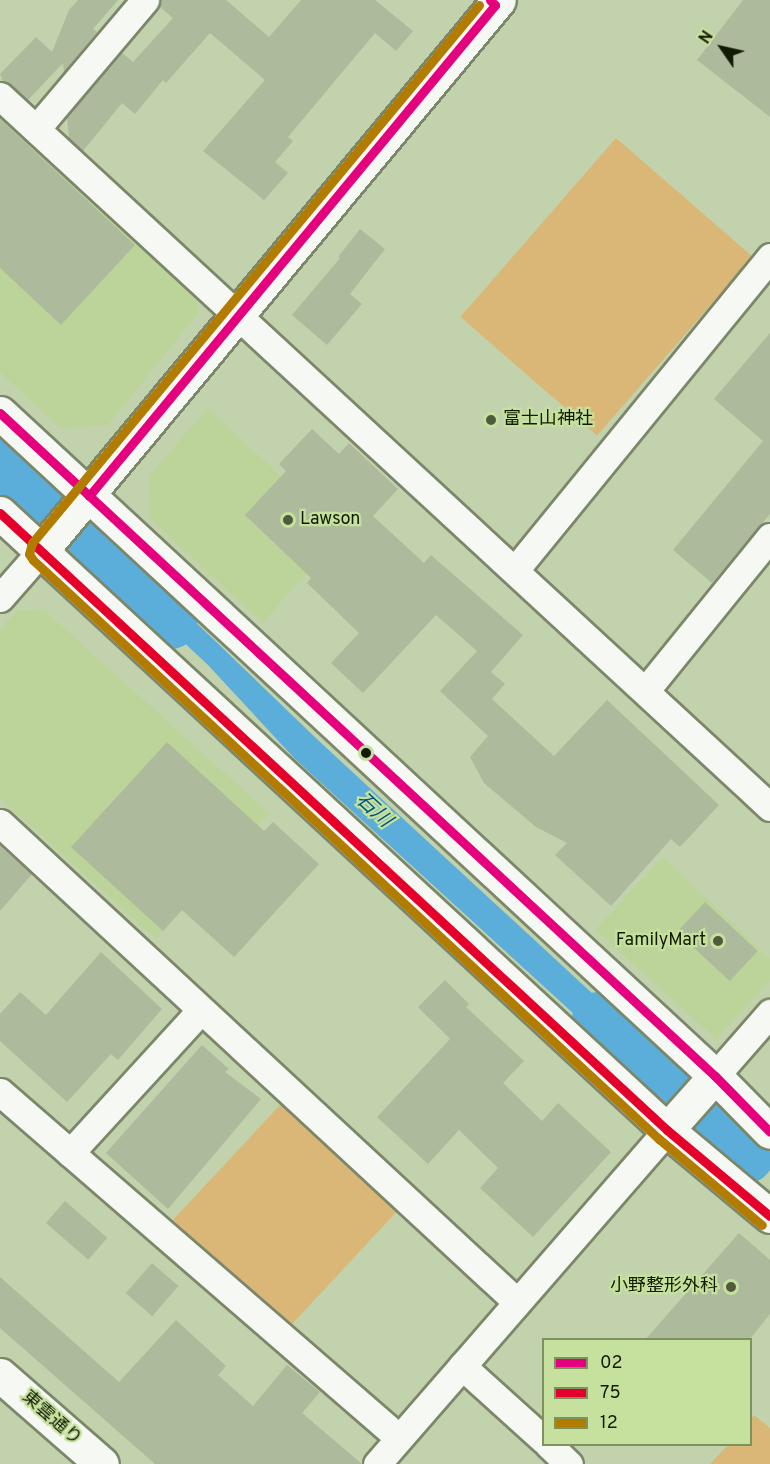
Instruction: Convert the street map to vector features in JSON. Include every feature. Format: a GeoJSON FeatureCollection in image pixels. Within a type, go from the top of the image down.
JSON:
{"type":"FeatureCollection","features":[{"type":"Feature","properties":{"kind":"street"},"geometry":{"type":"LineString","coordinates":[[36,129],[145,0]]}},
{"type":"Feature","properties":{"kind":"street"},"geometry":{"type":"LineString","coordinates":[[0,598],[89,496],[495,2]]}},
{"type":"Feature","properties":{"kind":"street"},"geometry":{"type":"LineString","coordinates":[[0,96],[646,690],[770,807]]}},
{"type":"Feature","properties":{"kind":"street"},"geometry":{"type":"LineString","coordinates":[[515,570],[769,258]]}},
{"type":"Feature","properties":{"kind":"street"},"geometry":{"type":"LineString","coordinates":[[0,413],[715,1076],[770,1132]]}},
{"type":"Feature","properties":{"kind":"street"},"geometry":{"type":"LineString","coordinates":[[0,513],[667,1130],[770,1216]]}},
{"type":"Feature","properties":{"kind":"street"},"geometry":{"type":"LineString","coordinates":[[646,690],[770,537]]}},
{"type":"Feature","properties":{"kind":"street"},"geometry":{"type":"LineString","coordinates":[[0,823],[517,1302]]}},
{"type":"Feature","properties":{"kind":"street"},"geometry":{"type":"LineString","coordinates":[[70,1153],[201,1010]]}},
{"type":"Feature","properties":{"kind":"street"},"geometry":{"type":"LineString","coordinates":[[377,1464],[770,1013]]}},
{"type":"Feature","properties":{"kind":"street"},"geometry":{"type":"LineString","coordinates":[[0,1092],[399,1438]]}},
{"type":"Feature","properties":{"kind":"street"},"geometry":{"type":"LineString","coordinates":[[462,1366],[542,1439]]}},
{"type":"Feature","properties":{"kind":"street","name":"東雲通り"},"geometry":{"type":"LineString","coordinates":[[0,1375],[102,1464]]}},
{"type":"Feature","properties":{"kind":"street"},"geometry":{"type":"LineString","coordinates":[[550,1446],[569,1464]]}},
{"type":"Feature","properties":{"kind":"shaded area"},"geometry":{"type":"Polygon","coordinates":[[[8,119],[191,289],[199,312],[108,425],[61,429],[0,372],[0,127],[8,119]]]}},
{"type":"Feature","properties":{"kind":"shaded area"},"geometry":{"type":"Polygon","coordinates":[[[616,138],[753,257],[597,436],[461,317],[616,138]]]}},
{"type":"Feature","properties":{"kind":"shaded area"},"geometry":{"type":"Polygon","coordinates":[[[208,408],[343,534],[262,623],[150,518],[149,476],[208,408]]]}},
{"type":"Feature","properties":{"kind":"shaded area"},"geometry":{"type":"Polygon","coordinates":[[[44,610],[269,813],[156,939],[0,798],[0,629],[16,611],[44,610]]]}},
{"type":"Feature","properties":{"kind":"shaded area"},"geometry":{"type":"Polygon","coordinates":[[[663,857],[770,959],[770,981],[716,1039],[595,930],[663,857]]]}},
{"type":"Feature","properties":{"kind":"shaded area"},"geometry":{"type":"Polygon","coordinates":[[[283,1102],[399,1210],[284,1333],[168,1225],[283,1102]]]}},
{"type":"Feature","properties":{"kind":"shaded area"},"geometry":{"type":"Polygon","coordinates":[[[754,1415],[770,1428],[770,1464],[710,1464],[727,1446],[752,1446],[752,1418],[754,1415]]]}},
{"type":"Feature","properties":{"kind":"water"},"geometry":{"type":"Polygon","coordinates":[[[0,449],[22,470],[4,493],[0,489],[0,449]]]}},
{"type":"Feature","properties":{"kind":"water"},"geometry":{"type":"Polygon","coordinates":[[[130,559],[320,742],[660,1056],[643,1077],[295,759],[208,665],[113,576],[130,559]]]}},
{"type":"Feature","properties":{"kind":"building"},"geometry":{"type":"Polygon","coordinates":[[[78,0],[118,0],[93,29],[97,32],[64,72],[63,63],[28,100],[3,81],[0,74],[36,37],[52,52],[69,10],[78,0]]]}},
{"type":"Feature","properties":{"kind":"building"},"geometry":{"type":"Polygon","coordinates":[[[160,0],[226,0],[269,37],[301,0],[375,0],[413,31],[396,51],[375,33],[288,137],[293,141],[275,162],[288,173],[264,200],[203,151],[265,80],[210,33],[166,83],[163,80],[135,114],[122,103],[83,151],[69,138],[67,117],[121,52],[133,62],[173,18],[159,6],[160,0]]]}},
{"type":"Feature","properties":{"kind":"building"},"geometry":{"type":"Polygon","coordinates":[[[743,0],[770,0],[770,117],[697,60],[743,0]]]}},
{"type":"Feature","properties":{"kind":"building"},"geometry":{"type":"Polygon","coordinates":[[[0,119],[135,245],[61,325],[0,268],[0,119]]]}},
{"type":"Feature","properties":{"kind":"building"},"geometry":{"type":"Polygon","coordinates":[[[360,229],[385,249],[350,294],[362,304],[327,345],[292,315],[340,258],[338,257],[360,229]]]}},
{"type":"Feature","properties":{"kind":"building"},"geometry":{"type":"Polygon","coordinates":[[[770,333],[770,514],[712,583],[673,550],[763,441],[714,399],[770,333]]]}},
{"type":"Feature","properties":{"kind":"building"},"geometry":{"type":"Polygon","coordinates":[[[312,429],[339,454],[349,443],[398,489],[373,516],[424,563],[431,555],[523,635],[491,672],[505,684],[492,699],[554,756],[607,700],[719,805],[680,847],[671,839],[611,906],[555,855],[567,843],[536,827],[484,783],[470,757],[488,736],[440,691],[477,651],[436,615],[363,693],[331,663],[359,633],[307,583],[311,578],[245,515],[286,471],[279,464],[312,429]]]}},
{"type":"Feature","properties":{"kind":"building"},"geometry":{"type":"Polygon","coordinates":[[[167,742],[264,831],[273,822],[319,864],[234,957],[182,910],[163,931],[71,847],[167,742]]]}},
{"type":"Feature","properties":{"kind":"building"},"geometry":{"type":"Polygon","coordinates":[[[0,846],[32,874],[0,911],[0,846]]]}},
{"type":"Feature","properties":{"kind":"building","name":"FamilyMart"},"geometry":{"type":"Polygon","coordinates":[[[705,902],[758,951],[730,981],[677,932],[705,902]]]}},
{"type":"Feature","properties":{"kind":"building"},"geometry":{"type":"Polygon","coordinates":[[[101,952],[162,1009],[118,1060],[111,1054],[67,1102],[0,1041],[0,1014],[20,992],[46,1015],[101,952]]]}},
{"type":"Feature","properties":{"kind":"building"},"geometry":{"type":"Polygon","coordinates":[[[445,980],[469,1004],[466,1007],[524,1061],[503,1083],[542,1121],[558,1103],[611,1152],[533,1237],[480,1188],[498,1168],[459,1130],[428,1164],[377,1117],[450,1039],[418,1007],[445,980]]]}},
{"type":"Feature","properties":{"kind":"building"},"geometry":{"type":"Polygon","coordinates":[[[202,1045],[229,1069],[225,1072],[261,1099],[168,1209],[106,1153],[202,1045]]]}},
{"type":"Feature","properties":{"kind":"building"},"geometry":{"type":"Polygon","coordinates":[[[65,1201],[107,1238],[88,1260],[46,1223],[65,1201]]]}},
{"type":"Feature","properties":{"kind":"building","name":"小野整形外科"},"geometry":{"type":"Polygon","coordinates":[[[739,1233],[770,1260],[770,1314],[751,1338],[647,1338],[739,1233]]]}},
{"type":"Feature","properties":{"kind":"building"},"geometry":{"type":"Polygon","coordinates":[[[152,1263],[178,1286],[152,1316],[126,1293],[152,1263]]]}},
{"type":"Feature","properties":{"kind":"building"},"geometry":{"type":"Polygon","coordinates":[[[0,1277],[119,1382],[176,1320],[226,1366],[218,1375],[253,1406],[287,1365],[320,1392],[302,1413],[362,1464],[155,1464],[0,1328],[0,1277]]]}},
{"type":"Feature","properties":{"kind":"waterway","name":"石川"},"geometry":{"type":"LineString","coordinates":[[0,465],[171,623]]}},
{"type":"Feature","properties":{"kind":"waterway","name":"石川"},"geometry":{"type":"LineString","coordinates":[[598,1018],[747,1157]]}},
{"type":"Feature","properties":{"kind":"transit line","name":"02"},"geometry":{"type":"LineString","coordinates":[[89,496],[495,5],[490,0]]}},
{"type":"Feature","properties":{"kind":"transit line","name":"12"},"geometry":{"type":"LineString","coordinates":[[479,5],[32,543],[29,554],[659,1139],[762,1225]]}},
{"type":"Feature","properties":{"kind":"transit line","name":"02"},"geometry":{"type":"LineString","coordinates":[[0,413],[715,1076],[770,1132]]}},
{"type":"Feature","properties":{"kind":"transit line","name":"75"},"geometry":{"type":"LineString","coordinates":[[0,513],[667,1130],[770,1216]]}},
{"type":"Feature","properties":{"kind":"place","name":"富士山神社"},"geometry":{"type":"Point","coordinates":[491,420]}},
{"type":"Feature","properties":{"kind":"place","name":"Lawson"},"geometry":{"type":"Point","coordinates":[288,520]}},
{"type":"Feature","properties":{"kind":"place","name":"FamilyMart"},"geometry":{"type":"Point","coordinates":[718,941]}},
{"type":"Feature","properties":{"kind":"place","name":"小野整形外科"},"geometry":{"type":"Point","coordinates":[731,1287]}}]}
